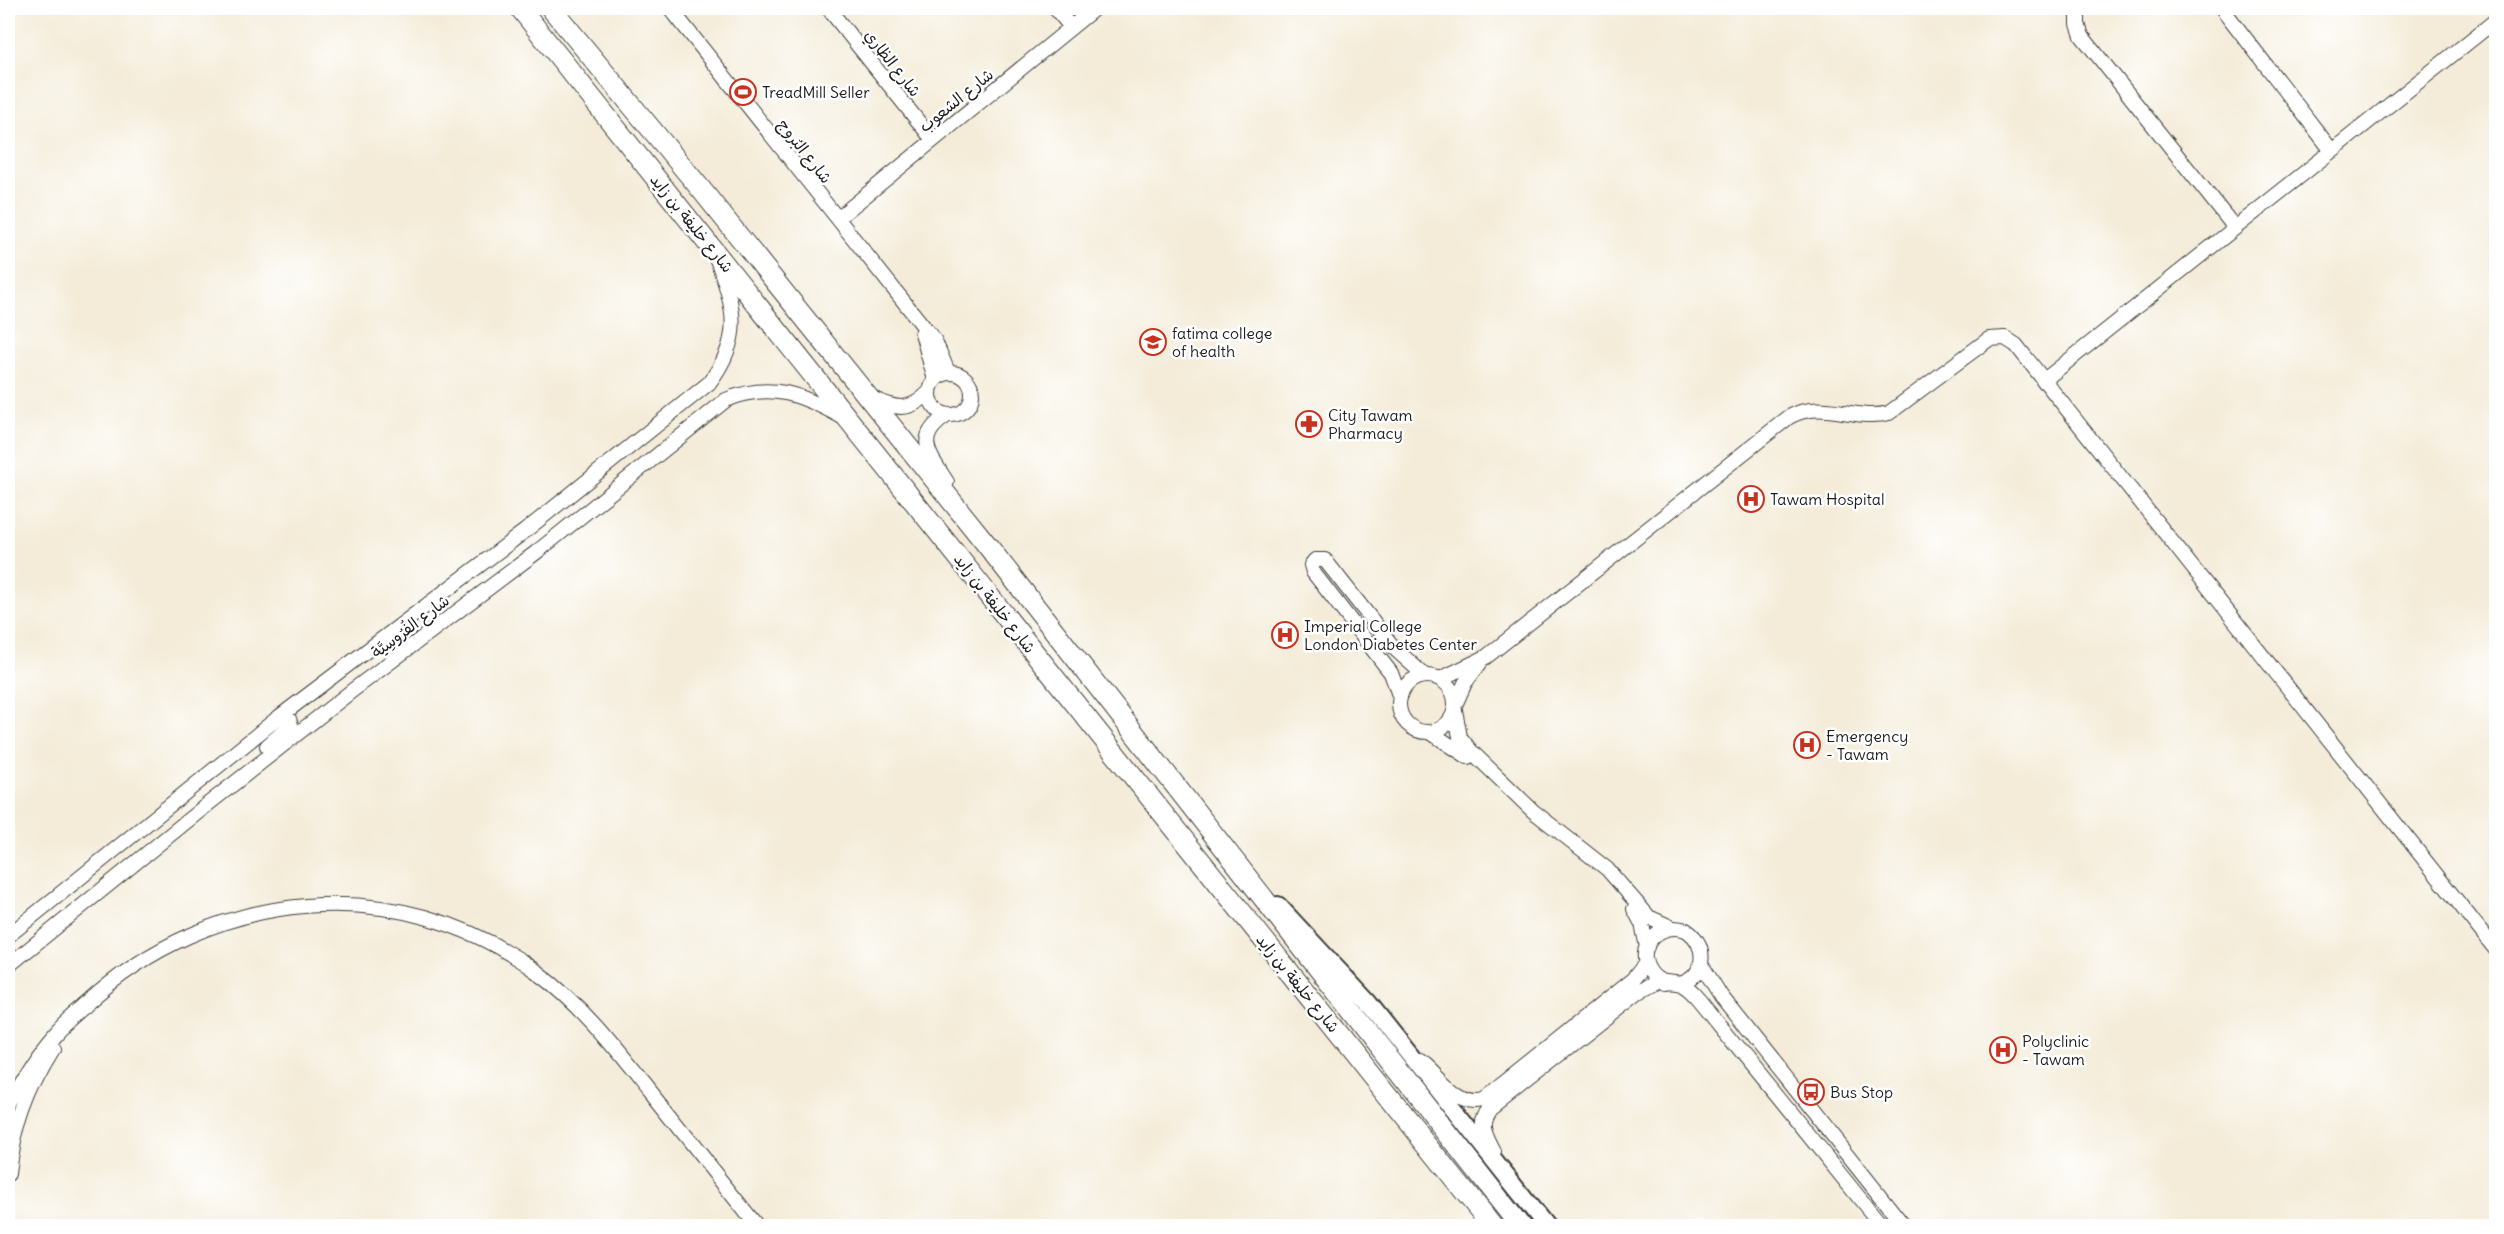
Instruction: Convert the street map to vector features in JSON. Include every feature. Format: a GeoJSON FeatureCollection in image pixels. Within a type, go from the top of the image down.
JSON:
{"type":"FeatureCollection","features":[{"type":"Feature","properties":{"kind":"highway","name":"شارع خليفة بن زايد"},"geometry":{"type":"LineString","coordinates":[[520,8],[1492,1227]]}},
{"type":"Feature","properties":{"kind":"highway","name":"شارع خليفة بن زايد"},"geometry":{"type":"LineString","coordinates":[[551,8],[987,545],[1520,1227]]}},
{"type":"Feature","properties":{"kind":"main road","name":"شارع خليفة بن زايد"},"geometry":{"type":"LineString","coordinates":[[1245,874],[1339,968],[1546,1227]]}},
{"type":"Feature","properties":{"kind":"main road","name":"شارع خليفة بن زايد"},"geometry":{"type":"LineString","coordinates":[[1470,1198],[1484,1227]]}},
{"type":"Feature","properties":{"kind":"street","name":"شارع البُروج"},"geometry":{"type":"LineString","coordinates":[[670,8],[912,315],[935,341],[948,372]]}},
{"type":"Feature","properties":{"kind":"street","name":"شارع الظاري"},"geometry":{"type":"LineString","coordinates":[[828,8],[933,140]]}},
{"type":"Feature","properties":{"kind":"street"},"geometry":{"type":"LineString","coordinates":[[1055,8],[1071,27]]}},
{"type":"Feature","properties":{"kind":"street","name":"شارع الشعوب"},"geometry":{"type":"LineString","coordinates":[[838,219],[1095,8]]}},
{"type":"Feature","properties":{"kind":"street"},"geometry":{"type":"LineString","coordinates":[[2222,8],[2332,151]]}},
{"type":"Feature","properties":{"kind":"street"},"geometry":{"type":"LineString","coordinates":[[2079,11],[2079,30],[2087,43],[2235,228]]}},
{"type":"Feature","properties":{"kind":"street"},"geometry":{"type":"LineString","coordinates":[[2043,381],[2496,20]]}},
{"type":"Feature","properties":{"kind":"street","name":"شارع الفُرُوسِيَّة"},"geometry":{"type":"LineString","coordinates":[[8,936],[279,717],[525,531],[709,383],[725,358],[735,327],[730,298],[715,251]]}},
{"type":"Feature","properties":{"kind":"street","name":"شارع البُروج"},"geometry":{"type":"LineString","coordinates":[[912,315],[927,346],[933,385]]}},
{"type":"Feature","properties":{"kind":"street"},"geometry":{"type":"LineString","coordinates":[[1440,679],[1486,657],[1795,413],[1816,408],[1869,415],[1889,413],[1906,403],[1984,342],[1999,337],[2016,345],[2496,950]]}},
{"type":"Feature","properties":{"kind":"street"},"geometry":{"type":"LineString","coordinates":[[866,395],[886,405],[903,408],[917,404],[948,372],[960,374],[967,379],[973,393],[968,408],[959,414],[948,415],[932,427],[927,437],[928,452],[987,545]]}},
{"type":"Feature","properties":{"kind":"street"},"geometry":{"type":"LineString","coordinates":[[933,385],[934,407],[948,415]]}},
{"type":"Feature","properties":{"kind":"street","name":"شارع الفُرُوسِيَّة"},"geometry":{"type":"LineString","coordinates":[[8,966],[208,804],[353,690],[538,551],[726,400],[754,390],[789,392],[817,402],[853,423]]}},
{"type":"Feature","properties":{"kind":"street"},"geometry":{"type":"LineString","coordinates":[[1500,1167],[1483,1129],[1490,1109],[1638,992],[1658,981],[1664,983],[1680,984],[1693,977],[1701,964],[1702,950],[1696,938],[1686,930],[1656,921],[1643,912],[1607,868],[1528,807],[1471,752],[1457,729],[1453,692],[1440,679],[1425,676],[1394,648],[1325,560],[1315,560],[1311,565],[1313,572],[1391,673],[1400,698],[1400,711],[1407,723],[1418,730],[1430,732],[1467,756],[1535,822],[1612,883],[1635,910],[1642,924],[1647,947],[1646,963],[1652,975],[1664,983]]}},
{"type":"Feature","properties":{"kind":"street"},"geometry":{"type":"LineString","coordinates":[[1430,732],[1446,725],[1465,683],[1486,657]]}},
{"type":"Feature","properties":{"kind":"street"},"geometry":{"type":"LineString","coordinates":[[1400,698],[1409,682],[1425,676]]}},
{"type":"Feature","properties":{"kind":"street"},"geometry":{"type":"LineString","coordinates":[[208,804],[219,788],[289,728],[291,723],[289,719],[279,717]]}},
{"type":"Feature","properties":{"kind":"street"},"geometry":{"type":"LineString","coordinates":[[8,1105],[43,1048],[72,1014],[125,970],[159,949],[204,928],[251,914],[300,906],[351,905],[394,910],[475,936],[514,956],[572,1001],[606,1037],[757,1227]]}},
{"type":"Feature","properties":{"kind":"street"},"geometry":{"type":"LineString","coordinates":[[1647,947],[1656,933],[1671,927]]}},
{"type":"Feature","properties":{"kind":"street"},"geometry":{"type":"LineString","coordinates":[[1410,1054],[1432,1070],[1460,1097],[1474,1101],[1484,1099],[1633,979],[1646,963]]}},
{"type":"Feature","properties":{"kind":"street"},"geometry":{"type":"LineString","coordinates":[[1701,964],[1721,996],[1904,1227]]}},
{"type":"Feature","properties":{"kind":"street"},"geometry":{"type":"LineString","coordinates":[[1680,984],[1699,999],[1882,1227]]}},
{"type":"Feature","properties":{"kind":"street"},"geometry":{"type":"LineString","coordinates":[[8,1174],[14,1139],[31,1086],[49,1054],[80,1009]]}},
{"type":"Feature","properties":{"kind":"street"},"geometry":{"type":"LineString","coordinates":[[1824,1155],[1831,1158],[1853,1180],[1858,1181],[1865,1178]]}},
{"type":"Feature","properties":{"kind":"place","name":"TreadMill Seller"},"geometry":{"type":"Point","coordinates":[743,92]}},
{"type":"Feature","properties":{"kind":"place","name":"fatima college of health"},"geometry":{"type":"Point","coordinates":[1153,342]}},
{"type":"Feature","properties":{"kind":"place","name":"City Tawam Pharmacy"},"geometry":{"type":"Point","coordinates":[1309,424]}},
{"type":"Feature","properties":{"kind":"place","name":"Tawam Hospital"},"geometry":{"type":"Point","coordinates":[1751,499]}},
{"type":"Feature","properties":{"kind":"place","name":"Imperial College London Diabetes Center"},"geometry":{"type":"Point","coordinates":[1285,635]}},
{"type":"Feature","properties":{"kind":"place","name":"Emergency - Tawam"},"geometry":{"type":"Point","coordinates":[1807,745]}},
{"type":"Feature","properties":{"kind":"place","name":"Polyclinic - Tawam"},"geometry":{"type":"Point","coordinates":[2003,1050]}},
{"type":"Feature","properties":{"kind":"place","name":"Bus Stop"},"geometry":{"type":"Point","coordinates":[1811,1092]}}]}
